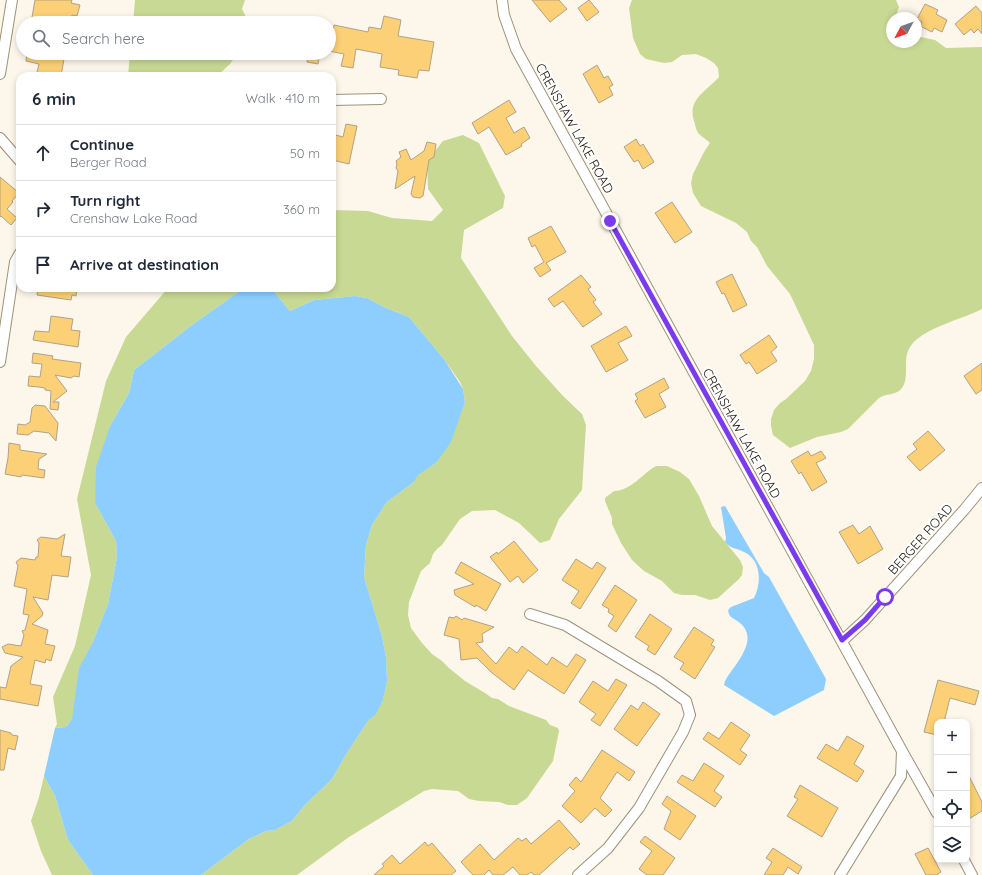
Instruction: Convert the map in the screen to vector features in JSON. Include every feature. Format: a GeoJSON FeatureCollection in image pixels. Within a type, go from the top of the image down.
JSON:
{"type":"FeatureCollection","features":[{"type":"Feature","properties":{"kind":"street"},"geometry":{"type":"LineString","coordinates":[[0,74],[12,0]]}},
{"type":"Feature","properties":{"kind":"street","name":"CRENSHAW LAKE ROAD"},"geometry":{"type":"LineString","coordinates":[[502,0],[504,14],[516,49],[934,808]]}},
{"type":"Feature","properties":{"kind":"street"},"geometry":{"type":"LineString","coordinates":[[336,100],[381,99]]}},
{"type":"Feature","properties":{"kind":"street"},"geometry":{"type":"LineString","coordinates":[[0,138],[16,156]]}},
{"type":"Feature","properties":{"kind":"street"},"geometry":{"type":"LineString","coordinates":[[0,362],[16,260]]}},
{"type":"Feature","properties":{"kind":"street","name":"BERGER ROAD"},"geometry":{"type":"LineString","coordinates":[[842,640],[865,620],[982,488]]}},
{"type":"Feature","properties":{"kind":"street"},"geometry":{"type":"LineString","coordinates":[[530,614],[565,625],[658,681],[686,702],[690,715],[683,732],[639,808],[608,848],[578,875]]}},
{"type":"Feature","properties":{"kind":"street"},"geometry":{"type":"LineString","coordinates":[[840,875],[901,776],[902,751]]}},
{"type":"Feature","properties":{"kind":"street"},"geometry":{"type":"LineString","coordinates":[[966,863],[972,875]]}},
{"type":"Feature","properties":{"kind":"green space"},"geometry":{"type":"Polygon","coordinates":[[[135,0],[245,0],[242,9],[246,16],[134,16],[135,0]]]}},
{"type":"Feature","properties":{"kind":"green space"},"geometry":{"type":"Polygon","coordinates":[[[632,0],[896,0],[899,7],[897,12],[886,12],[886,48],[922,48],[922,37],[935,40],[946,48],[982,47],[982,309],[943,325],[916,340],[907,352],[906,376],[903,387],[897,392],[879,398],[848,429],[817,437],[790,448],[773,435],[771,419],[774,410],[805,381],[811,371],[814,359],[814,345],[790,294],[767,266],[747,232],[736,223],[701,206],[693,193],[691,183],[693,174],[710,143],[697,132],[694,121],[693,107],[699,96],[719,77],[718,68],[714,63],[696,54],[682,55],[672,62],[664,63],[646,59],[640,54],[633,38],[629,8],[632,0]]]}},
{"type":"Feature","properties":{"kind":"green space"},"geometry":{"type":"Polygon","coordinates":[[[129,60],[233,60],[221,72],[128,72],[129,60]]]}},
{"type":"Feature","properties":{"kind":"green space"},"geometry":{"type":"Polygon","coordinates":[[[463,135],[479,143],[505,196],[503,208],[464,230],[461,258],[512,336],[536,366],[563,396],[582,414],[586,425],[582,490],[559,519],[550,540],[540,543],[519,523],[495,510],[472,511],[460,519],[442,545],[433,554],[430,563],[421,571],[409,602],[408,615],[411,628],[422,643],[432,654],[465,681],[492,698],[498,699],[509,706],[546,720],[550,725],[558,728],[559,731],[553,761],[527,798],[517,805],[479,801],[469,799],[458,791],[432,789],[424,791],[349,837],[297,875],[201,875],[249,839],[266,831],[275,830],[292,821],[304,806],[332,779],[368,721],[376,713],[383,699],[387,681],[386,657],[382,636],[364,577],[366,545],[372,525],[387,502],[414,482],[417,475],[436,463],[459,418],[465,402],[463,389],[460,382],[444,359],[409,317],[386,308],[367,298],[355,296],[314,300],[290,311],[274,292],[336,292],[336,210],[368,211],[392,218],[432,221],[443,210],[428,189],[427,161],[443,141],[463,135]]]}},
{"type":"Feature","properties":{"kind":"green space"},"geometry":{"type":"Polygon","coordinates":[[[165,292],[238,292],[192,325],[134,370],[129,393],[110,426],[95,503],[116,541],[117,557],[108,604],[92,644],[72,719],[66,727],[55,728],[57,724],[53,697],[75,646],[91,575],[77,499],[106,381],[126,337],[165,292]]]}},
{"type":"Feature","properties":{"kind":"green space"},"geometry":{"type":"Polygon","coordinates":[[[656,466],[667,466],[680,472],[689,479],[699,496],[712,526],[740,560],[743,567],[742,575],[718,598],[710,600],[695,595],[682,595],[674,593],[662,581],[644,571],[632,560],[621,543],[612,524],[612,518],[605,498],[614,491],[631,485],[656,466]]]}},
{"type":"Feature","properties":{"kind":"green space"},"geometry":{"type":"Polygon","coordinates":[[[44,776],[55,796],[68,840],[93,875],[52,875],[41,851],[31,821],[44,776]]]}},
{"type":"Feature","properties":{"kind":"water"},"geometry":{"type":"Polygon","coordinates":[[[238,292],[274,292],[290,311],[314,300],[355,296],[367,298],[386,308],[409,317],[444,359],[463,389],[465,402],[451,442],[436,463],[418,475],[414,482],[387,502],[372,525],[366,545],[364,577],[382,636],[386,657],[387,681],[383,700],[376,714],[368,721],[332,779],[304,806],[292,821],[275,830],[266,831],[249,839],[201,875],[93,875],[68,840],[55,796],[44,776],[55,728],[66,727],[72,719],[79,668],[92,644],[108,604],[117,557],[116,541],[95,503],[96,467],[110,426],[129,393],[134,370],[192,325],[238,292]]]}},
{"type":"Feature","properties":{"kind":"water"},"geometry":{"type":"Polygon","coordinates":[[[725,506],[764,573],[769,577],[826,679],[824,690],[774,716],[724,685],[725,681],[744,652],[748,637],[746,630],[740,623],[731,617],[728,610],[731,607],[754,598],[757,592],[759,579],[757,566],[754,560],[741,550],[730,546],[725,542],[726,538],[721,507],[725,506]]]}},
{"type":"Feature","properties":{"kind":"building"},"geometry":{"type":"Polygon","coordinates":[[[35,0],[72,0],[71,3],[80,5],[77,16],[32,16],[35,0]]]}},
{"type":"Feature","properties":{"kind":"building"},"geometry":{"type":"Polygon","coordinates":[[[532,0],[559,0],[567,9],[550,22],[532,0]]]}},
{"type":"Feature","properties":{"kind":"building"},"geometry":{"type":"Polygon","coordinates":[[[589,0],[599,12],[587,21],[578,8],[589,0]]]}},
{"type":"Feature","properties":{"kind":"building"},"geometry":{"type":"Polygon","coordinates":[[[925,4],[938,10],[936,14],[947,20],[942,32],[934,28],[932,32],[922,27],[922,12],[921,12],[925,4]]]}},
{"type":"Feature","properties":{"kind":"building"},"geometry":{"type":"Polygon","coordinates":[[[976,6],[982,13],[982,34],[978,29],[974,33],[971,29],[964,35],[955,24],[976,6]]]}},
{"type":"Feature","properties":{"kind":"building"},"geometry":{"type":"Polygon","coordinates":[[[384,16],[401,20],[398,36],[434,42],[429,71],[419,70],[417,78],[398,75],[399,70],[380,67],[382,54],[356,49],[353,68],[341,66],[344,54],[336,52],[336,25],[368,32],[369,27],[381,29],[384,16]]]}},
{"type":"Feature","properties":{"kind":"building"},"geometry":{"type":"Polygon","coordinates":[[[64,60],[62,72],[37,72],[39,64],[26,61],[64,60]]]}},
{"type":"Feature","properties":{"kind":"building"},"geometry":{"type":"Polygon","coordinates":[[[307,60],[319,60],[318,64],[307,62],[307,60]]]}},
{"type":"Feature","properties":{"kind":"building"},"geometry":{"type":"Polygon","coordinates":[[[597,65],[604,78],[608,76],[613,85],[609,87],[613,95],[599,103],[583,74],[597,65]]]}},
{"type":"Feature","properties":{"kind":"building"},"geometry":{"type":"Polygon","coordinates":[[[509,100],[516,112],[506,118],[514,133],[524,127],[530,138],[521,144],[522,146],[506,155],[489,127],[478,134],[472,123],[509,100]]]}},
{"type":"Feature","properties":{"kind":"building"},"geometry":{"type":"Polygon","coordinates":[[[346,124],[357,126],[349,164],[336,161],[336,135],[343,137],[346,124]]]}},
{"type":"Feature","properties":{"kind":"building"},"geometry":{"type":"Polygon","coordinates":[[[636,139],[640,146],[643,144],[654,162],[643,169],[638,160],[634,162],[624,147],[636,139]]]}},
{"type":"Feature","properties":{"kind":"building"},"geometry":{"type":"Polygon","coordinates":[[[427,142],[436,144],[434,157],[429,160],[423,196],[420,198],[413,197],[411,194],[415,176],[395,189],[398,171],[396,168],[396,161],[401,157],[399,152],[406,149],[411,160],[424,151],[427,142]]]}},
{"type":"Feature","properties":{"kind":"building"},"geometry":{"type":"Polygon","coordinates":[[[0,177],[16,190],[16,196],[7,209],[16,217],[16,219],[11,225],[1,216],[0,217],[0,177]]]}},
{"type":"Feature","properties":{"kind":"building"},"geometry":{"type":"Polygon","coordinates":[[[672,202],[692,232],[675,243],[655,213],[672,202]]]}},
{"type":"Feature","properties":{"kind":"building"},"geometry":{"type":"Polygon","coordinates":[[[551,226],[566,252],[546,263],[551,270],[540,277],[534,268],[544,262],[535,245],[532,247],[528,238],[551,226]]]}},
{"type":"Feature","properties":{"kind":"building"},"geometry":{"type":"Polygon","coordinates":[[[732,274],[747,305],[733,312],[724,293],[722,294],[716,282],[732,274]]]}},
{"type":"Feature","properties":{"kind":"building"},"geometry":{"type":"Polygon","coordinates":[[[581,275],[591,287],[588,289],[596,300],[593,302],[602,314],[583,327],[563,301],[554,307],[548,299],[581,275]]]}},
{"type":"Feature","properties":{"kind":"building"},"geometry":{"type":"Polygon","coordinates":[[[37,292],[76,292],[76,296],[72,295],[71,300],[37,295],[37,292]]]}},
{"type":"Feature","properties":{"kind":"building"},"geometry":{"type":"Polygon","coordinates":[[[51,316],[73,319],[71,330],[80,331],[78,347],[33,340],[35,331],[49,332],[51,316]]]}},
{"type":"Feature","properties":{"kind":"building"},"geometry":{"type":"Polygon","coordinates":[[[626,326],[632,336],[618,343],[628,360],[606,372],[591,346],[626,326]]]}},
{"type":"Feature","properties":{"kind":"building"},"geometry":{"type":"Polygon","coordinates":[[[769,335],[777,347],[771,352],[777,361],[757,374],[749,362],[746,364],[740,355],[769,335]]]}},
{"type":"Feature","properties":{"kind":"building"},"geometry":{"type":"Polygon","coordinates":[[[33,353],[53,356],[52,359],[81,363],[79,377],[74,376],[71,378],[55,375],[67,391],[53,402],[59,402],[58,410],[50,409],[51,391],[45,390],[45,388],[28,386],[29,376],[40,377],[42,364],[32,363],[33,353]]]}},
{"type":"Feature","properties":{"kind":"building"},"geometry":{"type":"Polygon","coordinates":[[[982,363],[982,390],[976,394],[964,376],[982,363]]]}},
{"type":"Feature","properties":{"kind":"building"},"geometry":{"type":"Polygon","coordinates":[[[664,378],[669,388],[659,394],[666,407],[645,418],[635,401],[638,399],[635,394],[664,378]]]}},
{"type":"Feature","properties":{"kind":"building"},"geometry":{"type":"Polygon","coordinates":[[[35,405],[45,406],[58,423],[56,441],[49,433],[34,431],[28,435],[17,434],[18,424],[25,425],[30,422],[32,408],[35,405]]]}},
{"type":"Feature","properties":{"kind":"building"},"geometry":{"type":"Polygon","coordinates":[[[928,431],[945,450],[920,471],[907,457],[917,449],[913,444],[928,431]]]}},
{"type":"Feature","properties":{"kind":"building"},"geometry":{"type":"Polygon","coordinates":[[[9,443],[20,445],[20,450],[47,454],[39,459],[38,469],[45,470],[44,478],[22,475],[21,477],[5,474],[9,443]]]}},
{"type":"Feature","properties":{"kind":"building"},"geometry":{"type":"Polygon","coordinates":[[[808,451],[811,456],[821,451],[826,458],[816,463],[827,482],[812,491],[801,472],[799,474],[791,461],[808,451]]]}},
{"type":"Feature","properties":{"kind":"building"},"geometry":{"type":"Polygon","coordinates":[[[853,525],[859,534],[870,526],[883,549],[858,564],[839,532],[853,525]]]}},
{"type":"Feature","properties":{"kind":"building"},"geometry":{"type":"Polygon","coordinates":[[[65,534],[61,556],[71,557],[68,577],[52,575],[48,600],[33,597],[43,613],[42,616],[32,624],[48,630],[45,644],[55,646],[51,661],[46,659],[45,663],[35,660],[30,684],[42,686],[38,706],[0,699],[0,687],[6,688],[11,666],[23,657],[5,653],[2,647],[8,644],[21,646],[24,635],[22,631],[25,630],[29,615],[23,614],[27,589],[14,586],[18,566],[16,562],[21,558],[35,560],[36,557],[38,557],[39,543],[37,540],[41,537],[57,539],[65,534]]]}},
{"type":"Feature","properties":{"kind":"building"},"geometry":{"type":"Polygon","coordinates":[[[514,541],[538,570],[523,583],[518,576],[510,582],[490,557],[497,552],[498,554],[514,541]]]}},
{"type":"Feature","properties":{"kind":"building"},"geometry":{"type":"Polygon","coordinates":[[[576,559],[592,569],[597,562],[606,568],[580,609],[571,603],[579,591],[562,580],[576,559]]]}},
{"type":"Feature","properties":{"kind":"building"},"geometry":{"type":"Polygon","coordinates":[[[461,562],[501,584],[486,611],[476,605],[475,607],[455,595],[454,590],[474,584],[455,573],[461,562]]]}},
{"type":"Feature","properties":{"kind":"building"},"geometry":{"type":"Polygon","coordinates":[[[615,585],[637,600],[616,632],[608,626],[614,616],[608,612],[609,609],[602,605],[615,585]]]}},
{"type":"Feature","properties":{"kind":"building"},"geometry":{"type":"Polygon","coordinates":[[[650,614],[672,629],[655,655],[647,650],[649,646],[635,637],[650,614]]]}},
{"type":"Feature","properties":{"kind":"building"},"geometry":{"type":"Polygon","coordinates":[[[456,616],[462,620],[464,618],[494,627],[482,634],[483,642],[476,643],[496,664],[509,647],[517,653],[522,646],[547,665],[552,657],[567,667],[576,654],[586,660],[564,694],[528,670],[514,690],[491,672],[477,658],[461,660],[459,639],[444,635],[449,617],[454,618],[456,616]]]}},
{"type":"Feature","properties":{"kind":"building"},"geometry":{"type":"Polygon","coordinates":[[[694,627],[714,640],[711,645],[715,647],[695,679],[680,669],[684,663],[674,657],[694,627]]]}},
{"type":"Feature","properties":{"kind":"building"},"geometry":{"type":"Polygon","coordinates":[[[616,679],[627,685],[600,726],[591,720],[596,714],[579,702],[593,681],[608,691],[616,679]]]}},
{"type":"Feature","properties":{"kind":"building"},"geometry":{"type":"Polygon","coordinates":[[[938,680],[979,691],[975,705],[950,698],[945,719],[934,719],[934,734],[924,732],[938,680]]]}},
{"type":"Feature","properties":{"kind":"building"},"geometry":{"type":"Polygon","coordinates":[[[643,702],[660,714],[637,746],[614,729],[631,705],[638,710],[643,702]]]}},
{"type":"Feature","properties":{"kind":"building"},"geometry":{"type":"Polygon","coordinates":[[[731,722],[750,735],[740,750],[747,755],[740,765],[703,739],[708,732],[719,739],[731,722]]]}},
{"type":"Feature","properties":{"kind":"building"},"geometry":{"type":"Polygon","coordinates":[[[0,730],[18,736],[15,750],[8,748],[4,770],[0,770],[0,730]]]}},
{"type":"Feature","properties":{"kind":"building"},"geometry":{"type":"Polygon","coordinates":[[[847,736],[864,746],[854,764],[864,771],[857,782],[817,758],[826,744],[838,751],[847,736]]]}},
{"type":"Feature","properties":{"kind":"building"},"geometry":{"type":"Polygon","coordinates":[[[602,750],[635,772],[629,781],[617,772],[600,798],[612,810],[605,817],[595,808],[581,823],[562,806],[575,791],[569,785],[576,777],[581,782],[602,750]]]}},
{"type":"Feature","properties":{"kind":"building"},"geometry":{"type":"Polygon","coordinates":[[[704,763],[724,776],[714,791],[722,797],[715,807],[677,782],[682,775],[693,781],[704,763]]]}},
{"type":"Feature","properties":{"kind":"building"},"geometry":{"type":"Polygon","coordinates":[[[970,778],[982,802],[982,811],[970,818],[970,778]]]}},
{"type":"Feature","properties":{"kind":"building"},"geometry":{"type":"Polygon","coordinates":[[[800,785],[838,808],[822,837],[787,816],[798,799],[794,797],[800,785]]]}},
{"type":"Feature","properties":{"kind":"building"},"geometry":{"type":"Polygon","coordinates":[[[667,796],[696,816],[680,840],[664,829],[671,811],[662,804],[667,796]]]}},
{"type":"Feature","properties":{"kind":"building"},"geometry":{"type":"Polygon","coordinates":[[[559,820],[580,844],[573,850],[570,847],[539,875],[534,875],[531,872],[527,875],[520,875],[513,867],[503,875],[493,875],[489,870],[484,875],[473,875],[461,862],[480,844],[494,860],[518,838],[522,841],[526,838],[531,844],[559,820]]]}},
{"type":"Feature","properties":{"kind":"building"},"geometry":{"type":"Polygon","coordinates":[[[645,836],[675,858],[663,875],[647,875],[639,869],[652,851],[640,842],[645,836]]]}},
{"type":"Feature","properties":{"kind":"building"},"geometry":{"type":"Polygon","coordinates":[[[425,842],[428,846],[432,843],[456,871],[451,875],[374,875],[384,866],[382,864],[392,855],[400,864],[425,842]]]}},
{"type":"Feature","properties":{"kind":"building"},"geometry":{"type":"Polygon","coordinates":[[[773,848],[802,867],[798,874],[788,867],[783,875],[764,875],[772,862],[766,858],[773,848]]]}},
{"type":"Feature","properties":{"kind":"building"},"geometry":{"type":"Polygon","coordinates":[[[928,848],[934,859],[934,863],[936,863],[941,872],[936,875],[926,875],[915,854],[928,848]]]}},
{"type":"Feature","properties":{"kind":"route"},"geometry":{"type":"LineString","coordinates":[[610,221],[842,640],[865,620],[885,597]]}}]}
